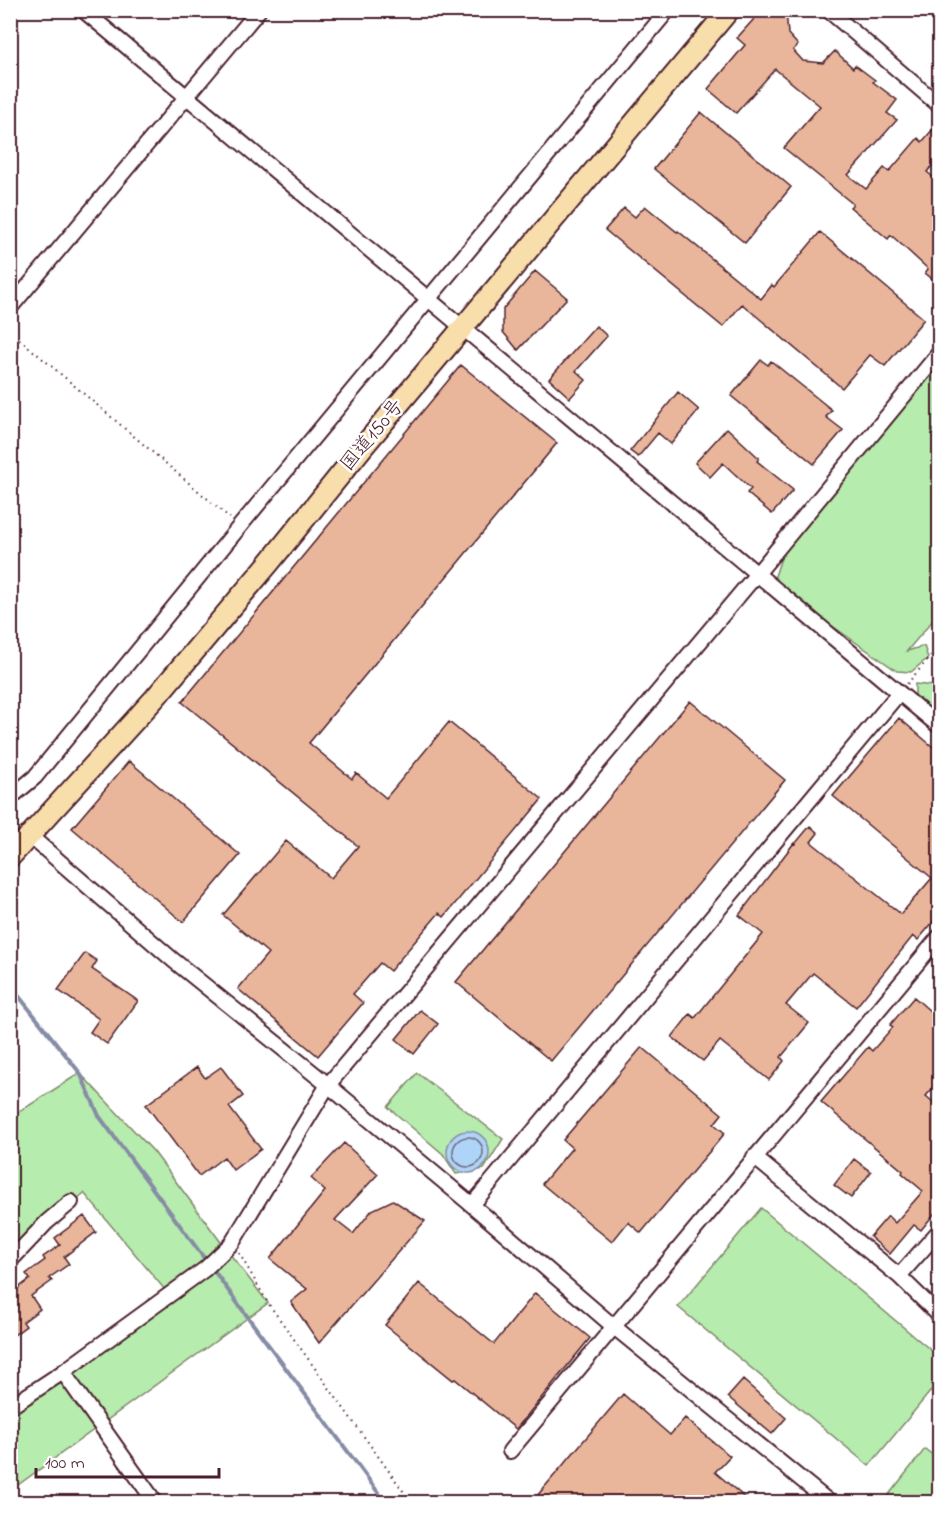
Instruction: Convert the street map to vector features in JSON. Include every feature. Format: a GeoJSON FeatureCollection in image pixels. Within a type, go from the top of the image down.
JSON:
{"type":"FeatureCollection","features":[{"type":"Feature","properties":{"kind":"highway","name":"国道150号"},"geometry":{"type":"LineString","coordinates":[[10,857],[155,698],[729,10]]}},
{"type":"Feature","properties":{"kind":"street"},"geometry":{"type":"LineString","coordinates":[[82,10],[939,727]]}},
{"type":"Feature","properties":{"kind":"street"},"geometry":{"type":"LineString","coordinates":[[10,308],[259,10]]}},
{"type":"Feature","properties":{"kind":"street"},"geometry":{"type":"LineString","coordinates":[[10,798],[35,777],[668,10]]}},
{"type":"Feature","properties":{"kind":"street"},"geometry":{"type":"LineString","coordinates":[[828,10],[939,106]]}},
{"type":"Feature","properties":{"kind":"street"},"geometry":{"type":"LineString","coordinates":[[10,1407],[63,1372],[205,1269],[232,1242],[328,1085],[939,352]]}},
{"type":"Feature","properties":{"kind":"street"},"geometry":{"type":"LineString","coordinates":[[472,1205],[899,693]]}},
{"type":"Feature","properties":{"kind":"street"},"geometry":{"type":"LineString","coordinates":[[30,836],[173,960],[328,1085],[613,1326],[829,1503]]}},
{"type":"Feature","properties":{"kind":"street"},"geometry":{"type":"LineString","coordinates":[[510,1451],[939,936]]}},
{"type":"Feature","properties":{"kind":"street"},"geometry":{"type":"LineString","coordinates":[[754,1157],[899,1276],[939,1316]]}},
{"type":"Feature","properties":{"kind":"street"},"geometry":{"type":"LineString","coordinates":[[10,1261],[47,1222],[71,1202]]}},
{"type":"Feature","properties":{"kind":"street"},"geometry":{"type":"LineString","coordinates":[[899,1276],[939,1230]]}},
{"type":"Feature","properties":{"kind":"street"},"geometry":{"type":"LineString","coordinates":[[63,1372],[155,1503]]}},
{"type":"Feature","properties":{"kind":"path"},"geometry":{"type":"LineString","coordinates":[[10,331],[240,526]]}},
{"type":"Feature","properties":{"kind":"path"},"geometry":{"type":"LineString","coordinates":[[899,693],[939,645]]}},
{"type":"Feature","properties":{"kind":"path"},"geometry":{"type":"LineString","coordinates":[[232,1242],[268,1303],[411,1503]]}},
{"type":"Feature","properties":{"kind":"green space"},"geometry":{"type":"Polygon","coordinates":[[[939,366],[939,613],[907,651],[924,646],[928,658],[911,672],[897,671],[828,623],[774,579],[783,552],[939,366]]]}},
{"type":"Feature","properties":{"kind":"green space"},"geometry":{"type":"Polygon","coordinates":[[[915,684],[934,686],[939,691],[939,720],[915,700],[915,684]]]}},
{"type":"Feature","properties":{"kind":"green space"},"geometry":{"type":"Polygon","coordinates":[[[80,1073],[154,1152],[268,1303],[11,1490],[11,1405],[166,1291],[84,1193],[11,1261],[11,1119],[80,1073]]]}},
{"type":"Feature","properties":{"kind":"green space"},"geometry":{"type":"Polygon","coordinates":[[[417,1073],[503,1139],[484,1169],[456,1174],[443,1154],[388,1107],[417,1073]]]}},
{"type":"Feature","properties":{"kind":"green space"},"geometry":{"type":"Polygon","coordinates":[[[761,1208],[939,1357],[939,1381],[869,1466],[678,1307],[761,1208]]]}},
{"type":"Feature","properties":{"kind":"green space"},"geometry":{"type":"Polygon","coordinates":[[[925,1449],[939,1460],[939,1502],[883,1502],[925,1449]]]}},
{"type":"Feature","properties":{"kind":"water"},"geometry":{"type":"Polygon","coordinates":[[[468,1131],[483,1137],[489,1152],[483,1167],[468,1173],[453,1167],[447,1152],[453,1137],[468,1131]]]}},
{"type":"Feature","properties":{"kind":"building"},"geometry":{"type":"Polygon","coordinates":[[[762,10],[786,10],[788,34],[798,45],[793,50],[803,61],[823,63],[835,51],[853,68],[855,65],[897,100],[887,113],[897,120],[848,175],[866,189],[884,168],[889,172],[918,138],[922,142],[939,122],[939,157],[927,172],[939,182],[939,247],[932,255],[939,261],[939,284],[925,273],[928,269],[891,235],[888,239],[850,207],[853,204],[784,148],[820,106],[775,69],[736,113],[708,89],[745,45],[737,38],[762,10]]]}},
{"type":"Feature","properties":{"kind":"building"},"geometry":{"type":"Polygon","coordinates":[[[701,112],[791,187],[745,243],[654,169],[701,112]]]}},
{"type":"Feature","properties":{"kind":"building"},"geometry":{"type":"Polygon","coordinates":[[[645,206],[761,299],[772,285],[774,287],[820,232],[924,319],[885,366],[870,355],[842,388],[742,304],[723,327],[605,230],[624,208],[635,217],[645,206]]]}},
{"type":"Feature","properties":{"kind":"building"},"geometry":{"type":"Polygon","coordinates":[[[535,271],[567,298],[518,350],[503,332],[503,309],[535,271]]]}},
{"type":"Feature","properties":{"kind":"building"},"geometry":{"type":"Polygon","coordinates":[[[596,326],[607,336],[576,371],[586,380],[570,398],[549,379],[596,326]]]}},
{"type":"Feature","properties":{"kind":"building"},"geometry":{"type":"Polygon","coordinates":[[[761,360],[768,365],[771,361],[832,410],[826,417],[843,430],[814,464],[731,396],[761,360]]]}},
{"type":"Feature","properties":{"kind":"building"},"geometry":{"type":"Polygon","coordinates":[[[461,365],[557,443],[309,743],[352,779],[356,773],[386,798],[449,722],[542,799],[444,917],[439,913],[390,971],[380,963],[353,994],[363,1003],[318,1056],[238,989],[268,953],[223,915],[286,841],[331,878],[358,846],[182,702],[461,365]]]}},
{"type":"Feature","properties":{"kind":"building"},"geometry":{"type":"Polygon","coordinates":[[[678,392],[699,410],[671,444],[658,433],[638,457],[630,451],[678,392]]]}},
{"type":"Feature","properties":{"kind":"building"},"geometry":{"type":"Polygon","coordinates":[[[727,428],[759,458],[757,461],[793,490],[772,514],[747,493],[751,489],[723,463],[710,477],[695,463],[727,428]]]}},
{"type":"Feature","properties":{"kind":"building"},"geometry":{"type":"Polygon","coordinates":[[[690,701],[785,780],[551,1061],[456,982],[690,701]]]}},
{"type":"Feature","properties":{"kind":"building"},"geometry":{"type":"Polygon","coordinates":[[[899,718],[939,752],[939,915],[918,940],[913,936],[856,1007],[813,973],[786,1005],[809,1023],[781,1057],[784,1061],[769,1080],[720,1041],[703,1061],[672,1037],[690,1014],[695,1018],[763,934],[739,915],[794,843],[810,826],[818,833],[811,842],[901,914],[932,878],[833,796],[899,718]]]}},
{"type":"Feature","properties":{"kind":"building"},"geometry":{"type":"Polygon","coordinates":[[[129,761],[240,855],[183,922],[72,828],[129,761]]]}},
{"type":"Feature","properties":{"kind":"building"},"geometry":{"type":"Polygon","coordinates":[[[85,953],[97,961],[92,969],[138,1001],[107,1044],[90,1032],[99,1019],[58,990],[85,953]]]}},
{"type":"Feature","properties":{"kind":"building"},"geometry":{"type":"Polygon","coordinates":[[[914,997],[939,1019],[939,1081],[926,1096],[939,1107],[939,1208],[921,1230],[914,1225],[890,1254],[870,1237],[888,1216],[895,1223],[923,1191],[902,1173],[903,1171],[821,1102],[868,1047],[872,1051],[893,1027],[890,1025],[914,997]]]}},
{"type":"Feature","properties":{"kind":"building"},"geometry":{"type":"Polygon","coordinates":[[[420,1010],[438,1024],[414,1054],[396,1039],[420,1010]]]}},
{"type":"Feature","properties":{"kind":"building"},"geometry":{"type":"Polygon","coordinates":[[[642,1047],[722,1114],[714,1124],[725,1133],[641,1233],[628,1222],[612,1242],[542,1184],[572,1148],[563,1140],[642,1047]]]}},
{"type":"Feature","properties":{"kind":"building"},"geometry":{"type":"Polygon","coordinates":[[[197,1067],[205,1078],[221,1067],[243,1096],[229,1107],[261,1149],[233,1170],[224,1157],[199,1176],[146,1105],[197,1067]]]}},
{"type":"Feature","properties":{"kind":"building"},"geometry":{"type":"Polygon","coordinates":[[[344,1143],[378,1174],[335,1220],[353,1234],[372,1210],[393,1200],[425,1221],[319,1343],[291,1302],[307,1289],[270,1259],[325,1191],[311,1178],[344,1143]]]}},
{"type":"Feature","properties":{"kind":"building"},"geometry":{"type":"Polygon","coordinates":[[[854,1159],[871,1172],[851,1198],[834,1185],[854,1159]]]}},
{"type":"Feature","properties":{"kind":"building"},"geometry":{"type":"Polygon","coordinates":[[[84,1216],[96,1232],[64,1257],[69,1264],[49,1278],[52,1281],[31,1296],[40,1309],[23,1322],[26,1326],[10,1338],[10,1294],[30,1279],[26,1274],[45,1260],[43,1257],[60,1245],[55,1238],[84,1216]]]}},
{"type":"Feature","properties":{"kind":"building"},"geometry":{"type":"Polygon","coordinates":[[[419,1283],[494,1344],[535,1293],[590,1338],[516,1429],[385,1325],[419,1283]]]}},
{"type":"Feature","properties":{"kind":"building"},"geometry":{"type":"Polygon","coordinates":[[[743,1380],[786,1418],[772,1434],[728,1397],[743,1380]]]}},
{"type":"Feature","properties":{"kind":"building"},"geometry":{"type":"Polygon","coordinates":[[[623,1394],[670,1435],[685,1418],[730,1456],[715,1472],[751,1503],[531,1503],[623,1394]]]}},
{"type":"Feature","properties":{"kind":"waterway"},"geometry":{"type":"LineString","coordinates":[[10,985],[80,1073],[99,1116],[207,1262]]}},
{"type":"Feature","properties":{"kind":"waterway"},"geometry":{"type":"LineString","coordinates":[[212,1268],[385,1502]]}}]}
